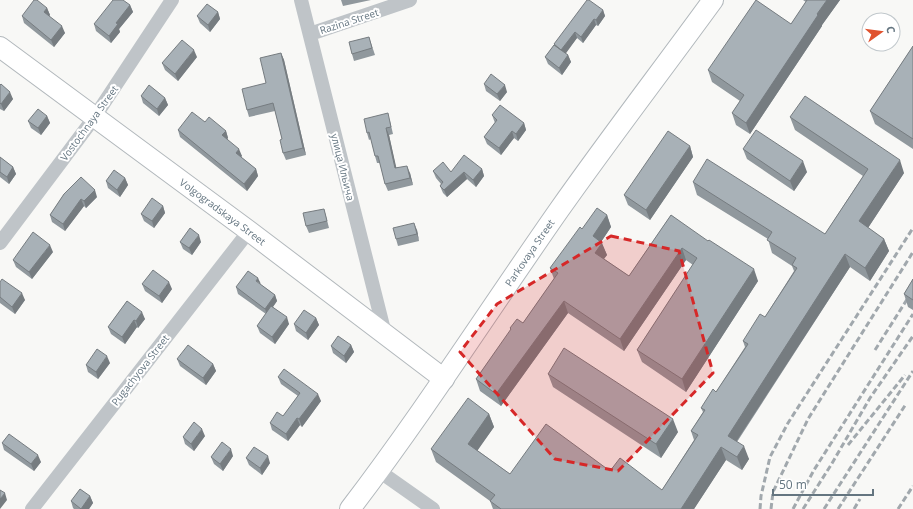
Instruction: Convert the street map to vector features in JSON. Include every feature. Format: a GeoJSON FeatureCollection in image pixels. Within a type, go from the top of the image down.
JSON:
{"type":"FeatureCollection","features":[{"type":"Feature","properties":{"kind":"main road","name":"Parkovaya Street"},"geometry":{"type":"LineString","coordinates":[[350,509],[379,472],[560,210],[713,0]]}},
{"type":"Feature","properties":{"kind":"main road","name":"Volgogradskaya Street"},"geometry":{"type":"LineString","coordinates":[[0,47],[94,118],[249,231],[444,379]]}},
{"type":"Feature","properties":{"kind":"street","name":"Vostochnaya Street"},"geometry":{"type":"LineString","coordinates":[[0,243],[94,118],[172,0]]}},
{"type":"Feature","properties":{"kind":"street","name":"улица Ильича"},"geometry":{"type":"LineString","coordinates":[[302,0],[385,334]]}},
{"type":"Feature","properties":{"kind":"street","name":"Razina Street"},"geometry":{"type":"LineString","coordinates":[[310,34],[410,0]]}},
{"type":"Feature","properties":{"kind":"street","name":"Pugachyova Street"},"geometry":{"type":"LineString","coordinates":[[32,509],[249,231]]}},
{"type":"Feature","properties":{"kind":"street"},"geometry":{"type":"LineString","coordinates":[[379,472],[433,509]]}},
{"type":"Feature","properties":{"kind":"highlighted area"},"geometry":{"type":"Polygon","coordinates":[[[611,236],[679,251],[713,373],[618,471],[555,459],[460,352],[497,304],[611,236]]]}},
{"type":"Feature","properties":{"kind":"building"},"geometry":{"type":"Polygon","coordinates":[[[34,0],[37,0],[47,8],[44,12],[62,26],[51,40],[22,16],[34,0]]]}},
{"type":"Feature","properties":{"kind":"building"},"geometry":{"type":"Polygon","coordinates":[[[113,0],[123,0],[130,5],[116,23],[118,24],[109,36],[94,24],[113,0]]]}},
{"type":"Feature","properties":{"kind":"building"},"geometry":{"type":"Polygon","coordinates":[[[587,0],[603,10],[596,20],[594,19],[581,37],[575,32],[561,50],[554,44],[587,0]]]}},
{"type":"Feature","properties":{"kind":"building"},"geometry":{"type":"Polygon","coordinates":[[[756,0],[791,24],[807,0],[827,0],[746,123],[732,113],[744,95],[708,70],[756,0]]]}},
{"type":"Feature","properties":{"kind":"building"},"geometry":{"type":"Polygon","coordinates":[[[207,4],[218,12],[208,25],[197,16],[207,4]]]}},
{"type":"Feature","properties":{"kind":"building"},"geometry":{"type":"Polygon","coordinates":[[[369,37],[372,48],[352,54],[349,42],[369,37]]]}},
{"type":"Feature","properties":{"kind":"building"},"geometry":{"type":"Polygon","coordinates":[[[182,40],[194,50],[175,74],[162,63],[182,40]]]}},
{"type":"Feature","properties":{"kind":"building"},"geometry":{"type":"Polygon","coordinates":[[[554,45],[568,55],[559,68],[545,57],[554,45]]]}},
{"type":"Feature","properties":{"kind":"building"},"geometry":{"type":"Polygon","coordinates":[[[913,46],[913,139],[870,111],[913,46]]]}},
{"type":"Feature","properties":{"kind":"building"},"geometry":{"type":"Polygon","coordinates":[[[281,53],[303,148],[283,153],[280,140],[282,139],[273,103],[247,110],[242,89],[266,83],[260,58],[281,53]]]}},
{"type":"Feature","properties":{"kind":"building"},"geometry":{"type":"Polygon","coordinates":[[[491,74],[505,85],[497,94],[484,84],[491,74]]]}},
{"type":"Feature","properties":{"kind":"building"},"geometry":{"type":"Polygon","coordinates":[[[1,84],[10,92],[1,104],[0,85],[1,84]]]}},
{"type":"Feature","properties":{"kind":"building"},"geometry":{"type":"Polygon","coordinates":[[[149,85],[165,98],[157,109],[141,96],[149,85]]]}},
{"type":"Feature","properties":{"kind":"building"},"geometry":{"type":"Polygon","coordinates":[[[805,96],[900,160],[859,221],[884,239],[865,268],[845,254],[728,436],[744,446],[737,457],[721,447],[681,509],[501,509],[490,501],[495,495],[431,449],[468,398],[489,414],[468,444],[510,474],[546,424],[610,471],[620,458],[662,490],[698,435],[691,431],[705,410],[701,408],[713,389],[716,392],[748,344],[743,341],[760,314],[765,317],[797,268],[792,265],[796,258],[767,240],[772,232],[693,182],[707,159],[825,234],[868,169],[790,117],[805,96]]]}},
{"type":"Feature","properties":{"kind":"building"},"geometry":{"type":"Polygon","coordinates":[[[500,105],[524,123],[516,134],[512,131],[499,148],[484,137],[497,120],[492,115],[500,105]]]}},
{"type":"Feature","properties":{"kind":"building"},"geometry":{"type":"Polygon","coordinates":[[[38,109],[47,116],[38,128],[28,121],[38,109]]]}},
{"type":"Feature","properties":{"kind":"building"},"geometry":{"type":"Polygon","coordinates":[[[192,112],[205,122],[209,117],[226,131],[222,135],[239,149],[236,153],[256,169],[244,184],[178,130],[192,112]]]}},
{"type":"Feature","properties":{"kind":"building"},"geometry":{"type":"Polygon","coordinates":[[[388,113],[391,127],[386,128],[395,168],[407,166],[410,178],[385,184],[378,156],[375,156],[364,119],[388,113]]]}},
{"type":"Feature","properties":{"kind":"building"},"geometry":{"type":"Polygon","coordinates":[[[756,130],[803,161],[790,181],[743,149],[756,130]]]}},
{"type":"Feature","properties":{"kind":"building"},"geometry":{"type":"Polygon","coordinates":[[[668,131],[690,146],[646,210],[624,195],[668,131]]]}},
{"type":"Feature","properties":{"kind":"building"},"geometry":{"type":"Polygon","coordinates":[[[464,155],[482,169],[473,180],[464,172],[444,190],[440,186],[443,182],[433,171],[443,162],[451,172],[464,155]]]}},
{"type":"Feature","properties":{"kind":"building"},"geometry":{"type":"Polygon","coordinates":[[[0,157],[13,167],[7,177],[0,172],[0,157]]]}},
{"type":"Feature","properties":{"kind":"building"},"geometry":{"type":"Polygon","coordinates":[[[114,170],[125,178],[117,190],[106,181],[114,170]]]}},
{"type":"Feature","properties":{"kind":"building"},"geometry":{"type":"Polygon","coordinates":[[[81,177],[95,190],[84,201],[81,199],[63,224],[50,215],[64,194],[81,177]]]}},
{"type":"Feature","properties":{"kind":"building"},"geometry":{"type":"Polygon","coordinates":[[[152,198],[163,206],[152,221],[141,214],[152,198]]]}},
{"type":"Feature","properties":{"kind":"building"},"geometry":{"type":"Polygon","coordinates":[[[597,208],[607,215],[593,236],[602,243],[595,253],[629,276],[671,215],[708,241],[709,240],[754,269],[682,379],[637,350],[697,258],[682,248],[620,339],[564,301],[496,394],[476,379],[517,319],[523,323],[558,273],[550,268],[580,227],[582,229],[597,208]]]}},
{"type":"Feature","properties":{"kind":"building"},"geometry":{"type":"Polygon","coordinates":[[[324,209],[327,221],[306,226],[303,213],[324,209]]]}},
{"type":"Feature","properties":{"kind":"building"},"geometry":{"type":"Polygon","coordinates":[[[414,223],[417,234],[396,239],[393,228],[414,223]]]}},
{"type":"Feature","properties":{"kind":"building"},"geometry":{"type":"Polygon","coordinates":[[[190,228],[199,235],[189,248],[180,242],[190,228]]]}},
{"type":"Feature","properties":{"kind":"building"},"geometry":{"type":"Polygon","coordinates":[[[33,232],[50,245],[29,272],[13,260],[33,232]]]}},
{"type":"Feature","properties":{"kind":"building"},"geometry":{"type":"Polygon","coordinates":[[[153,270],[169,282],[159,296],[142,284],[153,270]]]}},
{"type":"Feature","properties":{"kind":"building"},"geometry":{"type":"Polygon","coordinates":[[[248,271],[258,278],[256,281],[275,295],[265,309],[236,287],[248,271]]]}},
{"type":"Feature","properties":{"kind":"building"},"geometry":{"type":"Polygon","coordinates":[[[2,279],[22,293],[12,307],[0,297],[0,282],[2,279]]]}},
{"type":"Feature","properties":{"kind":"building"},"geometry":{"type":"Polygon","coordinates":[[[913,279],[913,300],[904,294],[913,279]]]}},
{"type":"Feature","properties":{"kind":"building"},"geometry":{"type":"Polygon","coordinates":[[[127,301],[142,312],[136,321],[134,320],[122,337],[108,327],[127,301]]]}},
{"type":"Feature","properties":{"kind":"building"},"geometry":{"type":"Polygon","coordinates":[[[271,306],[287,317],[272,337],[257,326],[271,306]]]}},
{"type":"Feature","properties":{"kind":"building"},"geometry":{"type":"Polygon","coordinates":[[[304,310],[316,318],[306,333],[294,324],[304,310]]]}},
{"type":"Feature","properties":{"kind":"building"},"geometry":{"type":"Polygon","coordinates":[[[338,336],[351,345],[344,356],[331,346],[338,336]]]}},
{"type":"Feature","properties":{"kind":"building"},"geometry":{"type":"Polygon","coordinates":[[[188,345],[213,364],[203,378],[177,359],[188,345]]]}},
{"type":"Feature","properties":{"kind":"building"},"geometry":{"type":"Polygon","coordinates":[[[564,348],[673,419],[656,444],[548,374],[564,348]]]}},
{"type":"Feature","properties":{"kind":"building"},"geometry":{"type":"Polygon","coordinates":[[[97,349],[107,356],[96,372],[86,365],[97,349]]]}},
{"type":"Feature","properties":{"kind":"building"},"geometry":{"type":"Polygon","coordinates":[[[284,369],[318,394],[299,419],[297,418],[286,434],[270,423],[277,412],[283,416],[300,393],[278,377],[284,369]]]}},
{"type":"Feature","properties":{"kind":"building"},"geometry":{"type":"Polygon","coordinates":[[[194,422],[202,429],[191,444],[183,437],[194,422]]]}},
{"type":"Feature","properties":{"kind":"building"},"geometry":{"type":"Polygon","coordinates":[[[9,434],[38,455],[31,464],[2,443],[9,434]]]}},
{"type":"Feature","properties":{"kind":"building"},"geometry":{"type":"Polygon","coordinates":[[[222,442],[231,449],[220,464],[211,457],[222,442]]]}},
{"type":"Feature","properties":{"kind":"building"},"geometry":{"type":"Polygon","coordinates":[[[254,447],[268,456],[260,468],[246,458],[254,447]]]}},
{"type":"Feature","properties":{"kind":"building"},"geometry":{"type":"Polygon","coordinates":[[[80,489],[90,496],[81,509],[71,501],[80,489]]]}},
{"type":"Feature","properties":{"kind":"building"},"geometry":{"type":"Polygon","coordinates":[[[0,490],[5,493],[0,499],[0,490]]]}},
{"type":"Feature","properties":{"kind":"railway"},"geometry":{"type":"LineString","coordinates":[[760,509],[761,496],[770,457],[788,423],[913,228]]}},
{"type":"Feature","properties":{"kind":"railway"},"geometry":{"type":"LineString","coordinates":[[771,509],[773,492],[808,419],[913,252]]}},
{"type":"Feature","properties":{"kind":"railway"},"geometry":{"type":"LineString","coordinates":[[875,350],[913,290]]}},
{"type":"Feature","properties":{"kind":"railway"},"geometry":{"type":"LineString","coordinates":[[793,509],[814,470],[913,314]]}},
{"type":"Feature","properties":{"kind":"railway"},"geometry":{"type":"LineString","coordinates":[[803,509],[831,465],[870,398],[913,336]]}},
{"type":"Feature","properties":{"kind":"railway"},"geometry":{"type":"LineString","coordinates":[[824,509],[913,371]]}},
{"type":"Feature","properties":{"kind":"railway"},"geometry":{"type":"LineString","coordinates":[[848,445],[905,375]]}},
{"type":"Feature","properties":{"kind":"railway"},"geometry":{"type":"LineString","coordinates":[[838,509],[906,404]]}},
{"type":"Feature","properties":{"kind":"railway"},"geometry":{"type":"LineString","coordinates":[[898,509],[913,486]]}},
{"type":"Feature","properties":{"kind":"railway"},"geometry":{"type":"LineString","coordinates":[[854,509],[860,499]]}}]}
